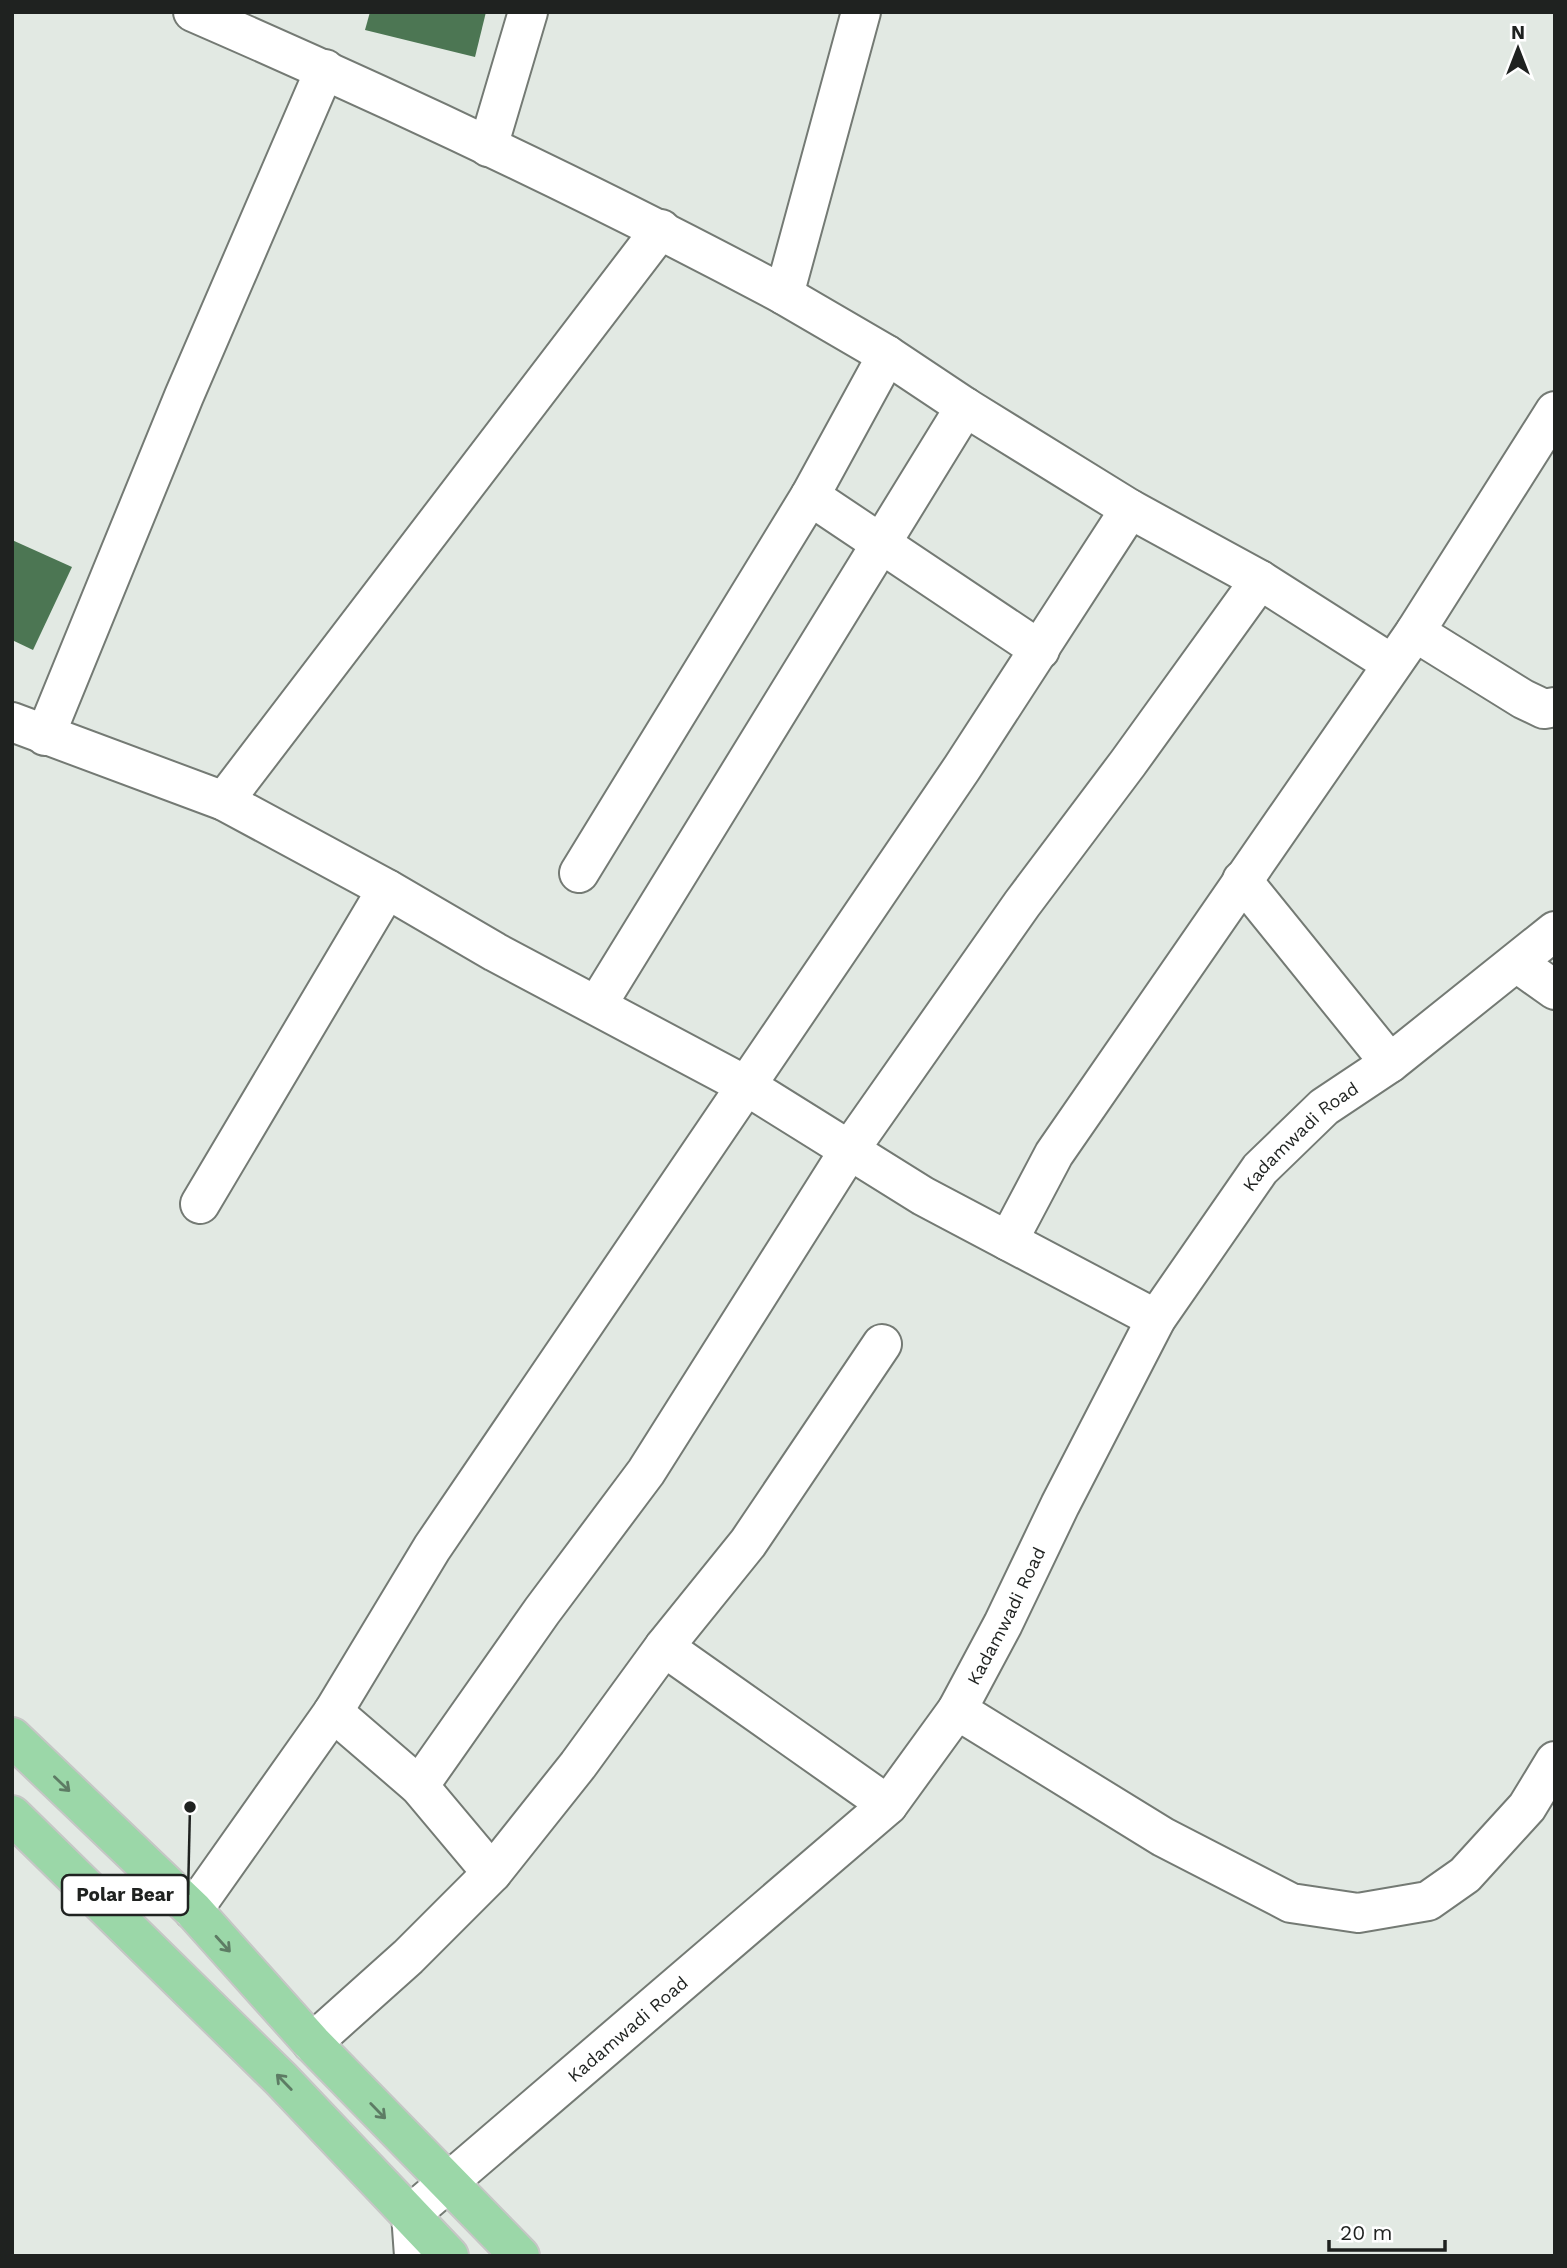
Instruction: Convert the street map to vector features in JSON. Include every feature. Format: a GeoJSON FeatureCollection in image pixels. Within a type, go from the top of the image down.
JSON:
{"type":"FeatureCollection","features":[{"type":"Feature","properties":{"kind":"main road"},"geometry":{"type":"LineString","coordinates":[[12,1737],[193,1910],[312,2043],[520,2256]]}},
{"type":"Feature","properties":{"kind":"main road"},"geometry":{"type":"LineString","coordinates":[[12,1815],[281,2079],[449,2256]]}},
{"type":"Feature","properties":{"kind":"street"},"geometry":{"type":"LineString","coordinates":[[193,12],[325,69],[661,229],[784,295],[887,355],[965,407],[1130,509],[1260,580],[1392,664]]}},
{"type":"Feature","properties":{"kind":"street"},"geometry":{"type":"LineString","coordinates":[[488,147],[527,12]]}},
{"type":"Feature","properties":{"kind":"street"},"geometry":{"type":"LineString","coordinates":[[784,295],[861,12]]}},
{"type":"Feature","properties":{"kind":"street"},"geometry":{"type":"LineString","coordinates":[[325,69],[184,396],[29,729],[223,801],[387,889],[495,952],[745,1085],[923,1196],[1156,1319]]}},
{"type":"Feature","properties":{"kind":"street"},"geometry":{"type":"LineString","coordinates":[[223,801],[661,229]]}},
{"type":"Feature","properties":{"kind":"street"},"geometry":{"type":"LineString","coordinates":[[579,873],[810,496],[887,355]]}},
{"type":"Feature","properties":{"kind":"street"},"geometry":{"type":"LineString","coordinates":[[597,1005],[965,407]]}},
{"type":"Feature","properties":{"kind":"street"},"geometry":{"type":"LineString","coordinates":[[1008,1241],[1054,1154],[1415,632],[1555,411]]}},
{"type":"Feature","properties":{"kind":"street"},"geometry":{"type":"LineString","coordinates":[[810,496],[1040,650]]}},
{"type":"Feature","properties":{"kind":"street"},"geometry":{"type":"LineString","coordinates":[[193,1910],[333,1712],[432,1548],[1040,650],[1130,509]]}},
{"type":"Feature","properties":{"kind":"street"},"geometry":{"type":"LineString","coordinates":[[419,1786],[542,1611],[646,1472],[850,1149],[1023,904],[1260,580]]}},
{"type":"Feature","properties":{"kind":"street"},"geometry":{"type":"LineString","coordinates":[[1415,632],[1523,699],[1544,709],[1555,707]]}},
{"type":"Feature","properties":{"kind":"street"},"geometry":{"type":"LineString","coordinates":[[1242,880],[1390,1063]]}},
{"type":"Feature","properties":{"kind":"street"},"geometry":{"type":"LineString","coordinates":[[200,1204],[387,889]]}},
{"type":"Feature","properties":{"kind":"street","name":"Kadamwadi Road"},"geometry":{"type":"LineString","coordinates":[[411,2214],[888,1805],[957,1710],[1156,1319],[1261,1169],[1324,1107],[1390,1063],[1555,930]]}},
{"type":"Feature","properties":{"kind":"street"},"geometry":{"type":"LineString","coordinates":[[1517,963],[1555,990]]}},
{"type":"Feature","properties":{"kind":"street"},"geometry":{"type":"LineString","coordinates":[[312,2043],[408,1956],[492,1873],[578,1765],[664,1647],[748,1543],[882,1344]]}},
{"type":"Feature","properties":{"kind":"street"},"geometry":{"type":"LineString","coordinates":[[664,1647],[888,1805]]}},
{"type":"Feature","properties":{"kind":"street"},"geometry":{"type":"LineString","coordinates":[[957,1710],[1163,1837],[1292,1903],[1358,1913],[1428,1901],[1465,1875],[1527,1807],[1555,1761]]}},
{"type":"Feature","properties":{"kind":"street"},"geometry":{"type":"LineString","coordinates":[[333,1712],[419,1786],[492,1873]]}},
{"type":"Feature","properties":{"kind":"street"},"geometry":{"type":"LineString","coordinates":[[411,2214],[414,2256]]}},
{"type":"Feature","properties":{"kind":"building"},"geometry":{"type":"Polygon","coordinates":[[[370,12],[486,12],[475,57],[365,30],[370,12]]]}},
{"type":"Feature","properties":{"kind":"building"},"geometry":{"type":"Polygon","coordinates":[[[12,540],[72,567],[33,650],[12,640],[12,540]]]}},
{"type":"Feature","properties":{"kind":"place","name":"Polar Bear"},"geometry":{"type":"Point","coordinates":[190,1807]}}]}
